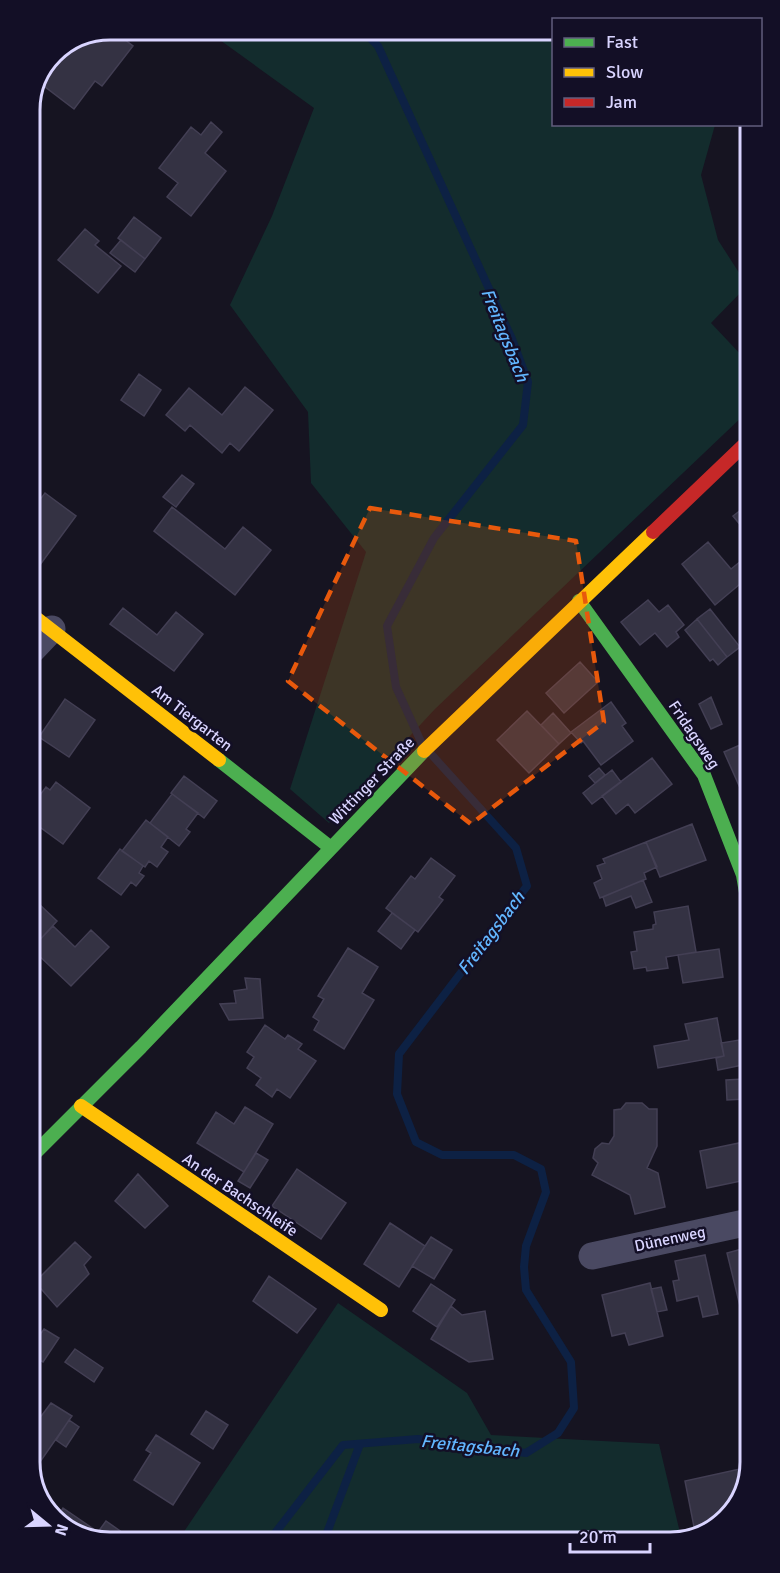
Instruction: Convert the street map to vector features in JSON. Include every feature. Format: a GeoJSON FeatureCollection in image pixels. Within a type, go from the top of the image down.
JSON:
{"type":"FeatureCollection","features":[{"type":"Feature","properties":{"kind":"street","name":"Wittinger Straße"},"geometry":{"type":"LineString","coordinates":[[40,1148],[446,728],[740,449]]}},
{"type":"Feature","properties":{"kind":"street","name":"Fridagsweg"},"geometry":{"type":"LineString","coordinates":[[579,601],[704,775],[740,867]]}},
{"type":"Feature","properties":{"kind":"street","name":"Am Tiergarten"},"geometry":{"type":"LineString","coordinates":[[42,622],[331,848]]}},
{"type":"Feature","properties":{"kind":"street","name":"An der Bachschleife"},"geometry":{"type":"LineString","coordinates":[[81,1106],[381,1310]]}},
{"type":"Feature","properties":{"kind":"street","name":"Dünenweg"},"geometry":{"type":"LineString","coordinates":[[592,1256],[740,1224]]}},
{"type":"Feature","properties":{"kind":"highlighted area"},"geometry":{"type":"Polygon","coordinates":[[[370,508],[576,541],[604,722],[471,824],[288,681],[370,508]]]}},
{"type":"Feature","properties":{"kind":"green space"},"geometry":{"type":"Polygon","coordinates":[[[220,40],[552,41],[552,126],[715,126],[701,175],[718,240],[740,274],[740,293],[711,323],[740,354],[740,419],[435,709],[329,823],[290,789],[366,552],[311,483],[308,412],[230,305],[272,216],[314,108],[220,40]]]}},
{"type":"Feature","properties":{"kind":"green space"},"geometry":{"type":"Polygon","coordinates":[[[338,1303],[467,1393],[491,1435],[659,1444],[680,1531],[670,1532],[184,1532],[338,1303]]]}},
{"type":"Feature","properties":{"kind":"building"},"geometry":{"type":"Polygon","coordinates":[[[125,40],[133,46],[102,86],[95,81],[74,109],[45,87],[55,68],[64,58],[75,50],[97,42],[125,40]]]}},
{"type":"Feature","properties":{"kind":"building"},"geometry":{"type":"Polygon","coordinates":[[[211,122],[222,132],[205,153],[226,171],[191,216],[167,197],[178,183],[159,168],[191,127],[201,135],[211,122]]]}},
{"type":"Feature","properties":{"kind":"building"},"geometry":{"type":"Polygon","coordinates":[[[134,217],[161,238],[145,259],[118,238],[134,217]]]}},
{"type":"Feature","properties":{"kind":"building"},"geometry":{"type":"Polygon","coordinates":[[[85,229],[99,241],[95,245],[121,266],[98,293],[58,260],[85,229]]]}},
{"type":"Feature","properties":{"kind":"building"},"geometry":{"type":"Polygon","coordinates":[[[121,240],[145,259],[135,272],[110,253],[121,240]]]}},
{"type":"Feature","properties":{"kind":"building"},"geometry":{"type":"Polygon","coordinates":[[[139,374],[161,390],[144,416],[121,400],[139,374]]]}},
{"type":"Feature","properties":{"kind":"building"},"geometry":{"type":"Polygon","coordinates":[[[245,387],[273,410],[239,451],[230,443],[222,453],[190,425],[185,431],[166,415],[189,388],[222,415],[245,387]]]}},
{"type":"Feature","properties":{"kind":"building"},"geometry":{"type":"Polygon","coordinates":[[[182,475],[194,484],[176,507],[163,497],[182,475]]]}},
{"type":"Feature","properties":{"kind":"building"},"geometry":{"type":"Polygon","coordinates":[[[45,493],[76,516],[41,564],[41,499],[45,493]]]}},
{"type":"Feature","properties":{"kind":"building"},"geometry":{"type":"Polygon","coordinates":[[[172,507],[225,549],[243,527],[271,550],[235,595],[154,531],[172,507]]]}},
{"type":"Feature","properties":{"kind":"building"},"geometry":{"type":"Polygon","coordinates":[[[740,511],[740,525],[733,516],[740,511]]]}},
{"type":"Feature","properties":{"kind":"building"},"geometry":{"type":"Polygon","coordinates":[[[708,542],[731,569],[740,562],[740,584],[715,605],[682,564],[708,542]]]}},
{"type":"Feature","properties":{"kind":"building"},"geometry":{"type":"Polygon","coordinates":[[[648,600],[659,612],[668,605],[684,625],[676,632],[679,637],[667,647],[655,633],[640,645],[621,622],[648,600]]]}},
{"type":"Feature","properties":{"kind":"building"},"geometry":{"type":"Polygon","coordinates":[[[123,608],[157,635],[176,612],[203,634],[174,671],[110,624],[123,608]]]}},
{"type":"Feature","properties":{"kind":"building"},"geometry":{"type":"Polygon","coordinates":[[[710,609],[740,647],[727,657],[697,619],[710,609]]]}},
{"type":"Feature","properties":{"kind":"building"},"geometry":{"type":"Polygon","coordinates":[[[697,619],[727,657],[718,665],[713,659],[710,661],[685,630],[697,619]]]}},
{"type":"Feature","properties":{"kind":"building"},"geometry":{"type":"Polygon","coordinates":[[[580,662],[598,682],[564,713],[546,693],[580,662]]]}},
{"type":"Feature","properties":{"kind":"building"},"geometry":{"type":"Polygon","coordinates":[[[711,697],[722,724],[711,729],[699,704],[711,697]]]}},
{"type":"Feature","properties":{"kind":"building"},"geometry":{"type":"Polygon","coordinates":[[[65,699],[95,720],[69,757],[41,738],[65,699]]]}},
{"type":"Feature","properties":{"kind":"building"},"geometry":{"type":"Polygon","coordinates":[[[611,702],[626,723],[622,726],[633,741],[601,765],[583,741],[581,743],[571,732],[611,702]]]}},
{"type":"Feature","properties":{"kind":"building"},"geometry":{"type":"Polygon","coordinates":[[[527,711],[559,744],[529,773],[497,740],[527,711]]]}},
{"type":"Feature","properties":{"kind":"building"},"geometry":{"type":"Polygon","coordinates":[[[553,713],[571,733],[559,744],[541,725],[553,713]]]}},
{"type":"Feature","properties":{"kind":"building"},"geometry":{"type":"Polygon","coordinates":[[[740,745],[740,788],[724,752],[740,745]]]}},
{"type":"Feature","properties":{"kind":"building"},"geometry":{"type":"Polygon","coordinates":[[[652,758],[672,784],[635,813],[628,804],[616,814],[602,796],[652,758]]]}},
{"type":"Feature","properties":{"kind":"building"},"geometry":{"type":"Polygon","coordinates":[[[599,768],[605,775],[595,783],[589,776],[599,768]]]}},
{"type":"Feature","properties":{"kind":"building"},"geometry":{"type":"Polygon","coordinates":[[[612,770],[621,782],[592,804],[583,793],[612,770]]]}},
{"type":"Feature","properties":{"kind":"building"},"geometry":{"type":"Polygon","coordinates":[[[184,776],[217,801],[204,818],[171,793],[184,776]]]}},
{"type":"Feature","properties":{"kind":"building"},"geometry":{"type":"Polygon","coordinates":[[[56,782],[90,808],[63,844],[40,827],[40,794],[46,787],[50,790],[56,782]]]}},
{"type":"Feature","properties":{"kind":"building"},"geometry":{"type":"Polygon","coordinates":[[[172,794],[198,813],[186,829],[190,832],[179,846],[150,823],[172,794]]]}},
{"type":"Feature","properties":{"kind":"building"},"geometry":{"type":"Polygon","coordinates":[[[146,820],[168,837],[161,847],[168,852],[157,867],[149,861],[145,867],[122,851],[146,820]]]}},
{"type":"Feature","properties":{"kind":"building"},"geometry":{"type":"Polygon","coordinates":[[[692,824],[706,860],[660,877],[646,842],[692,824]]]}},
{"type":"Feature","properties":{"kind":"building"},"geometry":{"type":"Polygon","coordinates":[[[646,842],[657,867],[644,873],[646,879],[600,898],[594,883],[602,879],[597,866],[605,863],[603,859],[646,842]]]}},
{"type":"Feature","properties":{"kind":"building"},"geometry":{"type":"Polygon","coordinates":[[[120,849],[143,866],[139,873],[144,876],[136,886],[131,882],[121,895],[98,878],[120,849]]]}},
{"type":"Feature","properties":{"kind":"building"},"geometry":{"type":"Polygon","coordinates":[[[431,858],[455,876],[439,897],[443,900],[418,932],[386,908],[411,876],[415,879],[431,858]]]}},
{"type":"Feature","properties":{"kind":"building"},"geometry":{"type":"Polygon","coordinates":[[[643,880],[652,902],[636,908],[631,896],[606,906],[603,897],[643,880]]]}},
{"type":"Feature","properties":{"kind":"building"},"geometry":{"type":"Polygon","coordinates":[[[40,905],[57,921],[40,939],[40,905]]]}},
{"type":"Feature","properties":{"kind":"building"},"geometry":{"type":"Polygon","coordinates":[[[688,906],[696,952],[666,957],[668,968],[647,971],[646,967],[634,969],[631,952],[637,951],[634,932],[653,929],[653,925],[656,924],[654,912],[688,906]]]}},
{"type":"Feature","properties":{"kind":"building"},"geometry":{"type":"Polygon","coordinates":[[[392,913],[415,930],[401,949],[378,931],[392,913]]]}},
{"type":"Feature","properties":{"kind":"building"},"geometry":{"type":"Polygon","coordinates":[[[53,926],[75,947],[91,930],[109,947],[71,986],[40,957],[40,939],[53,926]]]}},
{"type":"Feature","properties":{"kind":"building"},"geometry":{"type":"Polygon","coordinates":[[[348,948],[378,967],[362,993],[374,1000],[344,1049],[314,1030],[319,1021],[313,1017],[324,999],[318,996],[348,948]]]}},
{"type":"Feature","properties":{"kind":"building"},"geometry":{"type":"Polygon","coordinates":[[[719,949],[723,977],[683,983],[678,955],[719,949]]]}},
{"type":"Feature","properties":{"kind":"building"},"geometry":{"type":"Polygon","coordinates":[[[245,978],[260,979],[263,1018],[229,1020],[220,1004],[236,1003],[234,991],[247,989],[245,978]]]}},
{"type":"Feature","properties":{"kind":"building"},"geometry":{"type":"Polygon","coordinates":[[[717,1018],[724,1056],[658,1068],[654,1046],[689,1040],[685,1024],[717,1018]]]}},
{"type":"Feature","properties":{"kind":"building"},"geometry":{"type":"Polygon","coordinates":[[[265,1025],[285,1039],[288,1035],[302,1044],[298,1049],[316,1061],[290,1098],[277,1089],[272,1097],[256,1085],[261,1078],[247,1068],[254,1057],[247,1052],[265,1025]]]}},
{"type":"Feature","properties":{"kind":"building"},"geometry":{"type":"Polygon","coordinates":[[[739,1040],[740,1066],[718,1070],[716,1058],[724,1056],[721,1043],[739,1040]]]}},
{"type":"Feature","properties":{"kind":"building"},"geometry":{"type":"Polygon","coordinates":[[[740,1079],[740,1099],[727,1100],[726,1080],[740,1079]]]}},
{"type":"Feature","properties":{"kind":"building"},"geometry":{"type":"Polygon","coordinates":[[[626,1103],[642,1103],[649,1109],[657,1109],[657,1146],[647,1168],[658,1173],[665,1207],[635,1214],[630,1195],[592,1175],[598,1163],[593,1158],[595,1149],[602,1143],[609,1144],[614,1136],[614,1110],[621,1109],[626,1103]]]}},
{"type":"Feature","properties":{"kind":"building"},"geometry":{"type":"Polygon","coordinates":[[[245,1107],[273,1124],[244,1172],[197,1143],[216,1112],[234,1124],[245,1107]]]}},
{"type":"Feature","properties":{"kind":"building"},"geometry":{"type":"Polygon","coordinates":[[[739,1143],[740,1181],[707,1188],[700,1151],[739,1143]]]}},
{"type":"Feature","properties":{"kind":"building"},"geometry":{"type":"Polygon","coordinates":[[[256,1153],[268,1160],[250,1188],[238,1181],[256,1153]]]}},
{"type":"Feature","properties":{"kind":"building"},"geometry":{"type":"Polygon","coordinates":[[[297,1169],[346,1203],[321,1239],[272,1206],[297,1169]]]}},
{"type":"Feature","properties":{"kind":"building"},"geometry":{"type":"Polygon","coordinates":[[[138,1174],[168,1206],[145,1228],[115,1201],[138,1174]]]}},
{"type":"Feature","properties":{"kind":"building"},"geometry":{"type":"Polygon","coordinates":[[[390,1223],[425,1246],[399,1287],[364,1264],[390,1223]]]}},
{"type":"Feature","properties":{"kind":"building"},"geometry":{"type":"Polygon","coordinates":[[[431,1237],[452,1250],[434,1279],[412,1266],[431,1237]]]}},
{"type":"Feature","properties":{"kind":"building"},"geometry":{"type":"Polygon","coordinates":[[[75,1242],[91,1257],[84,1265],[89,1274],[57,1307],[40,1288],[40,1277],[75,1242]]]}},
{"type":"Feature","properties":{"kind":"building"},"geometry":{"type":"Polygon","coordinates":[[[740,1249],[740,1306],[727,1253],[740,1249]]]}},
{"type":"Feature","properties":{"kind":"building"},"geometry":{"type":"Polygon","coordinates":[[[705,1255],[718,1314],[703,1317],[698,1296],[677,1301],[673,1281],[679,1280],[675,1261],[705,1255]]]}},
{"type":"Feature","properties":{"kind":"building"},"geometry":{"type":"Polygon","coordinates":[[[269,1276],[316,1309],[297,1333],[253,1301],[269,1276]]]}},
{"type":"Feature","properties":{"kind":"building"},"geometry":{"type":"Polygon","coordinates":[[[650,1283],[663,1336],[629,1345],[625,1333],[612,1336],[602,1295],[650,1283]]]}},
{"type":"Feature","properties":{"kind":"building"},"geometry":{"type":"Polygon","coordinates":[[[431,1284],[455,1300],[437,1327],[413,1311],[431,1284]]]}},
{"type":"Feature","properties":{"kind":"building"},"geometry":{"type":"Polygon","coordinates":[[[661,1287],[667,1310],[657,1312],[651,1289],[661,1287]]]}},
{"type":"Feature","properties":{"kind":"building"},"geometry":{"type":"Polygon","coordinates":[[[451,1306],[462,1315],[485,1311],[493,1359],[469,1362],[431,1339],[451,1306]]]}},
{"type":"Feature","properties":{"kind":"building"},"geometry":{"type":"Polygon","coordinates":[[[44,1329],[59,1338],[43,1362],[40,1360],[40,1335],[44,1329]]]}},
{"type":"Feature","properties":{"kind":"building"},"geometry":{"type":"Polygon","coordinates":[[[75,1349],[103,1368],[94,1382],[65,1362],[75,1349]]]}},
{"type":"Feature","properties":{"kind":"building"},"geometry":{"type":"Polygon","coordinates":[[[51,1403],[72,1416],[40,1462],[40,1418],[51,1403]]]}},
{"type":"Feature","properties":{"kind":"building"},"geometry":{"type":"Polygon","coordinates":[[[206,1411],[228,1425],[213,1449],[191,1434],[206,1411]]]}},
{"type":"Feature","properties":{"kind":"building"},"geometry":{"type":"Polygon","coordinates":[[[69,1420],[79,1427],[66,1447],[56,1440],[69,1420]]]}},
{"type":"Feature","properties":{"kind":"building"},"geometry":{"type":"Polygon","coordinates":[[[156,1435],[200,1463],[173,1505],[134,1480],[151,1453],[146,1450],[156,1435]]]}},
{"type":"Feature","properties":{"kind":"building"},"geometry":{"type":"Polygon","coordinates":[[[739,1469],[736,1485],[722,1509],[705,1523],[694,1528],[685,1481],[739,1469]]]}},
{"type":"Feature","properties":{"kind":"building"},"geometry":{"type":"Polygon","coordinates":[[[78,1518],[96,1531],[92,1530],[78,1524],[78,1518]]]}},
{"type":"Feature","properties":{"kind":"building"},"geometry":{"type":"Polygon","coordinates":[[[106,1521],[122,1532],[106,1532],[99,1531],[106,1521]]]}},
{"type":"Feature","properties":{"kind":"waterway","name":"Freitagsbach"},"geometry":{"type":"LineString","coordinates":[[372,40],[378,46],[512,339],[528,382],[523,425],[434,538],[387,626],[396,687],[422,744]]}},
{"type":"Feature","properties":{"kind":"waterway","name":"Freitagsbach"},"geometry":{"type":"LineString","coordinates":[[276,1532],[343,1445],[418,1439],[526,1453],[558,1433],[574,1408],[571,1362],[526,1290],[524,1267],[526,1246],[546,1192],[541,1169],[514,1155],[442,1155],[416,1142],[397,1094],[399,1054],[527,886],[516,848],[431,754]]}},
{"type":"Feature","properties":{"kind":"waterway"},"geometry":{"type":"LineString","coordinates":[[327,1532],[360,1444]]}},
{"type":"Feature","properties":{"kind":"traffic: fast"},"geometry":{"type":"LineString","coordinates":[[579,601],[704,775],[740,867]]}},
{"type":"Feature","properties":{"kind":"traffic: fast"},"geometry":{"type":"LineString","coordinates":[[40,1148],[141,1047],[424,751]]}},
{"type":"Feature","properties":{"kind":"traffic: fast"},"geometry":{"type":"LineString","coordinates":[[219,760],[331,848]]}},
{"type":"Feature","properties":{"kind":"traffic: slow"},"geometry":{"type":"LineString","coordinates":[[424,751],[653,532]]}},
{"type":"Feature","properties":{"kind":"traffic: slow"},"geometry":{"type":"LineString","coordinates":[[41,622],[219,760]]}},
{"type":"Feature","properties":{"kind":"traffic: slow"},"geometry":{"type":"LineString","coordinates":[[81,1106],[381,1310]]}},
{"type":"Feature","properties":{"kind":"traffic: jam"},"geometry":{"type":"LineString","coordinates":[[653,532],[740,449]]}}]}
